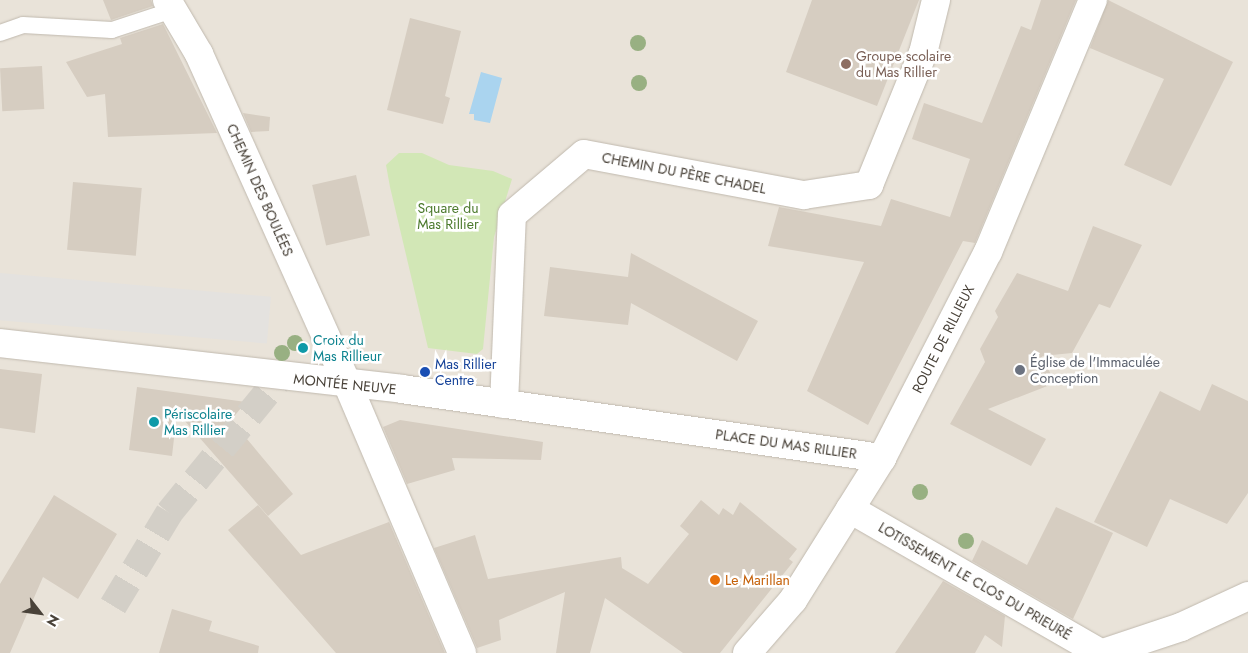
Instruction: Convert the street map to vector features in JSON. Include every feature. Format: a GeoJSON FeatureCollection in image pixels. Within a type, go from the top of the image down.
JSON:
{"type":"FeatureCollection","features":[{"type":"Feature","properties":{"kind":"street","name":"CHEMIN DU PÈRE CHADEL"},"geometry":{"type":"LineString","coordinates":[[504,404],[512,214],[584,154],[804,195],[869,185],[923,53],[936,0]]}},
{"type":"Feature","properties":{"kind":"street","name":"ROUTE DE RILLIEUX"},"geometry":{"type":"LineString","coordinates":[[748,653],[794,600],[882,458],[988,252],[1093,0]]}},
{"type":"Feature","properties":{"kind":"street","name":"CHEMIN DES BOULÉES"},"geometry":{"type":"LineString","coordinates":[[170,5],[199,54],[347,384],[418,554],[462,653]]}},
{"type":"Feature","properties":{"kind":"street","name":"MONTÉE NEUVE"},"geometry":{"type":"LineString","coordinates":[[0,343],[347,384],[689,430]]}},
{"type":"Feature","properties":{"kind":"street","name":"PLACE DU MAS RILLIER"},"geometry":{"type":"LineString","coordinates":[[689,430],[882,458]]}},
{"type":"Feature","properties":{"kind":"street","name":"LOTISSEMENT LE CLOS DU PRIEURÉ"},"geometry":{"type":"LineString","coordinates":[[850,509],[1101,653],[1181,627],[1248,596]]}},
{"type":"Feature","properties":{"kind":"lane"},"geometry":{"type":"LineString","coordinates":[[0,33],[23,25],[112,30],[170,5]]}},
{"type":"Feature","properties":{"kind":"shaded area"},"geometry":{"type":"Polygon","coordinates":[[[0,0],[1248,0],[1248,653],[0,653],[0,0]]]}},
{"type":"Feature","properties":{"kind":"shaded area"},"geometry":{"type":"Polygon","coordinates":[[[0,273],[271,297],[267,344],[0,320],[0,273]]]}},
{"type":"Feature","properties":{"kind":"green space","name":"Square du Mas Rillier"},"geometry":{"type":"Polygon","coordinates":[[[399,153],[422,153],[449,165],[493,171],[512,179],[494,237],[483,349],[477,354],[428,348],[386,165],[399,153]]]}},
{"type":"Feature","properties":{"kind":"water"},"geometry":{"type":"Polygon","coordinates":[[[481,72],[502,78],[490,123],[474,120],[474,114],[469,114],[481,72]]]}},
{"type":"Feature","properties":{"kind":"building"},"geometry":{"type":"Polygon","coordinates":[[[103,0],[151,0],[153,6],[111,20],[103,0]]]}},
{"type":"Feature","properties":{"kind":"building","name":"Groupe scolaire du Mas Rillier"},"geometry":{"type":"Polygon","coordinates":[[[812,0],[919,0],[877,106],[786,72],[812,0]]]}},
{"type":"Feature","properties":{"kind":"building"},"geometry":{"type":"Polygon","coordinates":[[[1041,0],[1076,0],[975,243],[963,241],[868,425],[807,391],[864,262],[768,246],[779,207],[881,226],[891,199],[950,217],[970,159],[912,139],[924,103],[982,123],[1021,26],[1031,30],[1041,0]]]}},
{"type":"Feature","properties":{"kind":"building"},"geometry":{"type":"Polygon","coordinates":[[[1108,0],[1233,62],[1171,186],[1124,165],[1164,79],[1090,48],[1108,0]]]}},
{"type":"Feature","properties":{"kind":"building"},"geometry":{"type":"Polygon","coordinates":[[[410,18],[461,31],[445,96],[450,98],[443,124],[387,110],[410,18]]]}},
{"type":"Feature","properties":{"kind":"building"},"geometry":{"type":"Polygon","coordinates":[[[163,24],[217,133],[108,137],[105,94],[87,97],[66,62],[122,44],[120,38],[163,24]]]}},
{"type":"Feature","properties":{"kind":"building"},"geometry":{"type":"Polygon","coordinates":[[[42,66],[44,109],[2,111],[0,68],[42,66]]]}},
{"type":"Feature","properties":{"kind":"building"},"geometry":{"type":"Polygon","coordinates":[[[243,113],[270,117],[269,131],[251,132],[243,113]]]}},
{"type":"Feature","properties":{"kind":"building"},"geometry":{"type":"Polygon","coordinates":[[[356,175],[370,235],[326,246],[312,185],[356,175]]]}},
{"type":"Feature","properties":{"kind":"building"},"geometry":{"type":"Polygon","coordinates":[[[73,182],[142,188],[136,256],[67,250],[73,182]]]}},
{"type":"Feature","properties":{"kind":"building"},"geometry":{"type":"Polygon","coordinates":[[[1093,226],[1142,245],[1110,308],[1099,304],[1072,353],[1042,356],[1055,383],[988,409],[1046,439],[1031,466],[950,424],[985,362],[980,349],[998,317],[995,311],[1017,273],[1068,291],[1093,226]]]}},
{"type":"Feature","properties":{"kind":"building"},"geometry":{"type":"Polygon","coordinates":[[[631,253],[758,321],[737,361],[631,303],[628,325],[544,316],[550,267],[628,277],[631,253]]]}},
{"type":"Feature","properties":{"kind":"building"},"geometry":{"type":"Polygon","coordinates":[[[0,369],[42,374],[35,433],[0,428],[0,369]]]}},
{"type":"Feature","properties":{"kind":"building"},"geometry":{"type":"Polygon","coordinates":[[[1212,384],[1248,401],[1248,493],[1227,524],[1170,499],[1147,547],[1094,522],[1160,391],[1200,411],[1212,384]]]}},
{"type":"Feature","properties":{"kind":"building"},"geometry":{"type":"Polygon","coordinates":[[[137,387],[246,402],[231,420],[293,494],[268,516],[177,412],[172,456],[129,450],[137,387]]]}},
{"type":"Feature","properties":{"kind":"building"},"geometry":{"type":"Polygon","coordinates":[[[400,420],[543,442],[541,460],[452,458],[455,470],[407,484],[383,427],[400,420]]]}},
{"type":"Feature","properties":{"kind":"building"},"geometry":{"type":"Polygon","coordinates":[[[54,495],[117,534],[78,599],[43,577],[10,653],[0,653],[0,584],[54,495]]]}},
{"type":"Feature","properties":{"kind":"building"},"geometry":{"type":"Polygon","coordinates":[[[701,500],[719,515],[723,508],[733,515],[740,502],[797,549],[789,559],[793,562],[720,653],[683,653],[605,598],[590,653],[556,653],[565,592],[499,620],[501,640],[477,648],[434,548],[475,535],[488,579],[621,557],[622,568],[648,584],[689,534],[680,526],[701,500]]]}},
{"type":"Feature","properties":{"kind":"building"},"geometry":{"type":"Polygon","coordinates":[[[258,505],[301,555],[389,522],[445,653],[336,653],[228,530],[258,505]]]}},
{"type":"Feature","properties":{"kind":"building"},"geometry":{"type":"Polygon","coordinates":[[[1056,507],[1113,533],[1073,619],[972,561],[982,540],[1027,565],[1056,507]]]}},
{"type":"Feature","properties":{"kind":"building"},"geometry":{"type":"Polygon","coordinates":[[[943,581],[1005,616],[1002,647],[985,635],[975,653],[895,653],[943,581]]]}},
{"type":"Feature","properties":{"kind":"building"},"geometry":{"type":"Polygon","coordinates":[[[172,609],[212,621],[209,631],[259,646],[258,653],[159,653],[172,609]]]}},
{"type":"Feature","properties":{"kind":"tunnel"},"geometry":{"type":"LineString","coordinates":[[113,606],[169,513],[280,377]]}},
{"type":"Feature","properties":{"kind":"place","name":"Groupe scolaire du Mas Rillier"},"geometry":{"type":"Point","coordinates":[846,64]}},
{"type":"Feature","properties":{"kind":"place","name":"Croix du Mas Rillieur"},"geometry":{"type":"Point","coordinates":[303,348]}},
{"type":"Feature","properties":{"kind":"place","name":"Église de l'Immaculée Conception"},"geometry":{"type":"Point","coordinates":[1020,370]}},
{"type":"Feature","properties":{"kind":"place","name":"Mas Rillier Centre"},"geometry":{"type":"Point","coordinates":[425,372]}},
{"type":"Feature","properties":{"kind":"place","name":"Périscolaire Mas Rillier"},"geometry":{"type":"Point","coordinates":[154,422]}},
{"type":"Feature","properties":{"kind":"place","name":"Le Marillan"},"geometry":{"type":"Point","coordinates":[715,580]}}]}
